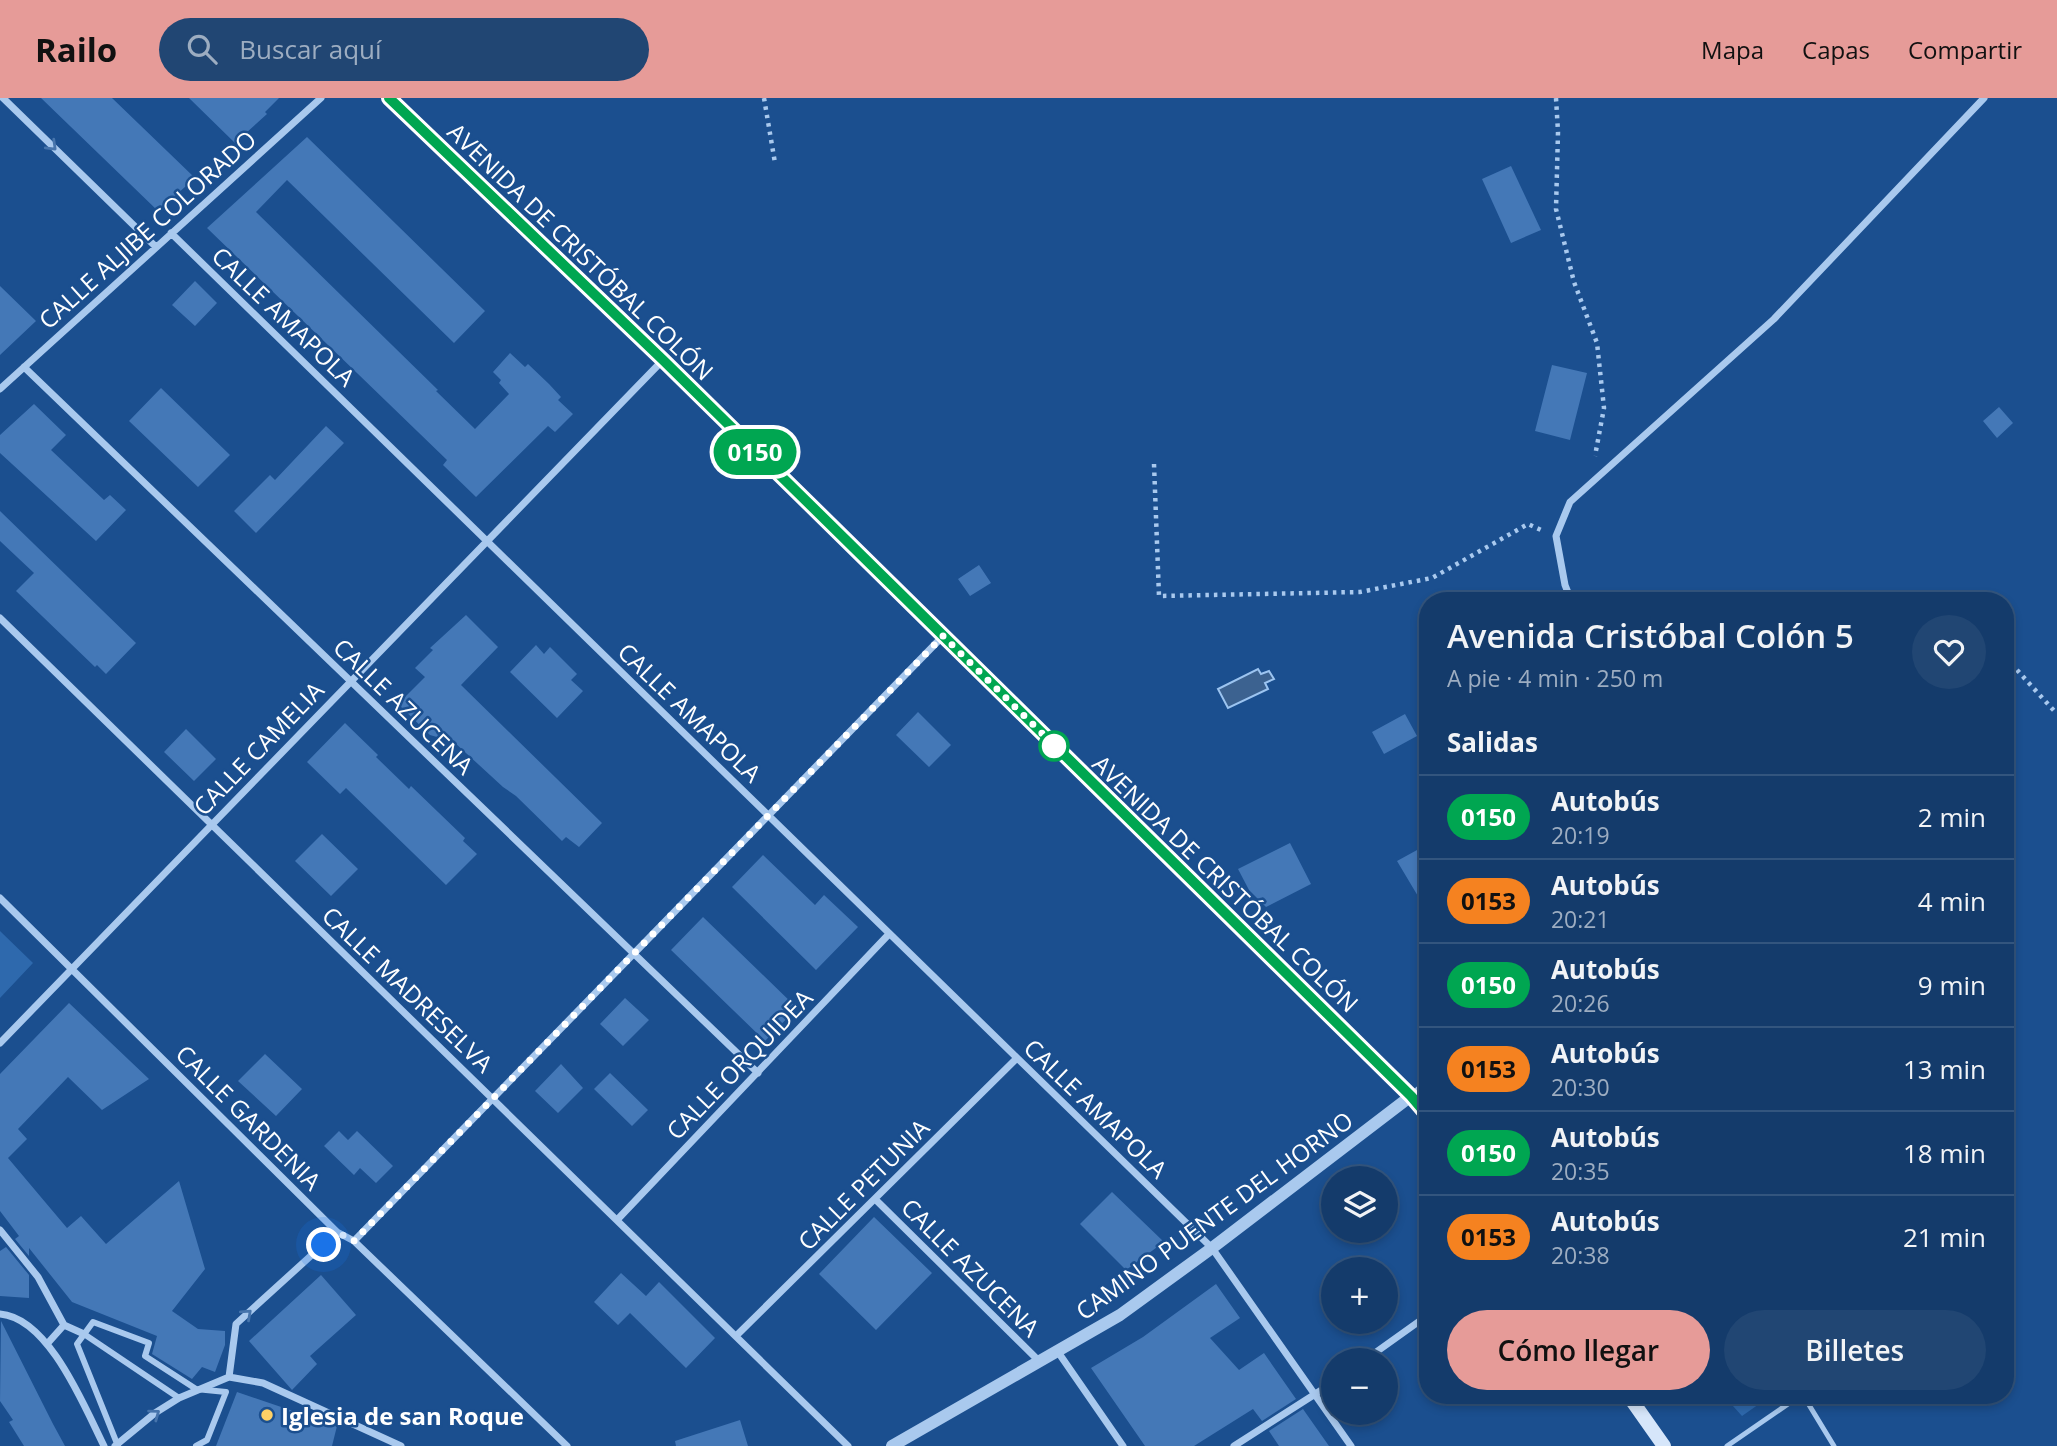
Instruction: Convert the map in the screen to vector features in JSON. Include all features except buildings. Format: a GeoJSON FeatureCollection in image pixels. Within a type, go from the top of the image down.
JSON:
{"type":"FeatureCollection","features":[{"type":"Feature","properties":{"kind":"main road","name":"AVENIDA DE CRISTÓBAL COLÓN"},"geometry":{"type":"LineString","coordinates":[[389,98],[663,360],[1419,1105]]}},
{"type":"Feature","properties":{"kind":"main road"},"geometry":{"type":"LineString","coordinates":[[1634,1404],[1664,1446]]}},
{"type":"Feature","properties":{"kind":"street"},"geometry":{"type":"LineString","coordinates":[[3,98],[156,247]]}},
{"type":"Feature","properties":{"kind":"street","name":"CALLE ALJIBE COLORADO"},"geometry":{"type":"LineString","coordinates":[[0,389],[321,98]]}},
{"type":"Feature","properties":{"kind":"street"},"geometry":{"type":"LineString","coordinates":[[1568,592],[1556,536],[1570,502],[1774,319],[1984,98]]}},
{"type":"Feature","properties":{"kind":"street","name":"CALLE AMAPOLA"},"geometry":{"type":"LineString","coordinates":[[171,233],[1212,1248],[1351,1446]]}},
{"type":"Feature","properties":{"kind":"street","name":"CALLE CAMELIA"},"geometry":{"type":"LineString","coordinates":[[0,1043],[663,360]]}},
{"type":"Feature","properties":{"kind":"street","name":"CALLE AZUCENA"},"geometry":{"type":"LineString","coordinates":[[24,367],[758,1073]]}},
{"type":"Feature","properties":{"kind":"street","name":"CALLE MADRESELVA"},"geometry":{"type":"LineString","coordinates":[[0,618],[848,1446]]}},
{"type":"Feature","properties":{"kind":"street"},"geometry":{"type":"LineString","coordinates":[[354,1241],[943,636]]}},
{"type":"Feature","properties":{"kind":"street","name":"CALLE GARDENIA"},"geometry":{"type":"LineString","coordinates":[[0,898],[337,1232],[354,1241],[566,1446]]}},
{"type":"Feature","properties":{"kind":"street","name":"CALLE ORQUIDEA"},"geometry":{"type":"LineString","coordinates":[[617,1220],[889,934]]}},
{"type":"Feature","properties":{"kind":"street","name":"CALLE PETUNIA"},"geometry":{"type":"LineString","coordinates":[[736,1336],[1017,1058]]}},
{"type":"Feature","properties":{"kind":"street"},"geometry":{"type":"LineString","coordinates":[[1411,1096],[1419,1089]]}},
{"type":"Feature","properties":{"kind":"street","name":"CAMINO PUENTE DEL HORNO"},"geometry":{"type":"LineString","coordinates":[[892,1446],[1119,1315],[1212,1248],[1411,1096]]}},
{"type":"Feature","properties":{"kind":"street","name":"CALLE AZUCENA"},"geometry":{"type":"LineString","coordinates":[[876,1200],[1040,1362]]}},
{"type":"Feature","properties":{"kind":"street"},"geometry":{"type":"LineString","coordinates":[[0,1230],[38,1277],[64,1325],[84,1334],[179,1398]]}},
{"type":"Feature","properties":{"kind":"street"},"geometry":{"type":"LineString","coordinates":[[229,1377],[236,1324],[337,1232]]}},
{"type":"Feature","properties":{"kind":"street"},"geometry":{"type":"LineString","coordinates":[[0,1314],[13,1315],[47,1343],[65,1369],[104,1446]]}},
{"type":"Feature","properties":{"kind":"street"},"geometry":{"type":"LineString","coordinates":[[1382,1348],[1419,1321]]}},
{"type":"Feature","properties":{"kind":"street"},"geometry":{"type":"LineString","coordinates":[[196,1446],[206,1440],[226,1392],[196,1389],[145,1356],[149,1343],[93,1322],[76,1344],[116,1446],[155,1413],[179,1398],[196,1389],[229,1377],[263,1383],[401,1446]]}},
{"type":"Feature","properties":{"kind":"street"},"geometry":{"type":"LineString","coordinates":[[47,1343],[64,1325]]}},
{"type":"Feature","properties":{"kind":"street"},"geometry":{"type":"LineString","coordinates":[[1058,1352],[1123,1446]]}},
{"type":"Feature","properties":{"kind":"street"},"geometry":{"type":"LineString","coordinates":[[1234,1446],[1321,1391]]}},
{"type":"Feature","properties":{"kind":"lane"},"geometry":{"type":"LineString","coordinates":[[1727,1446],[1789,1404]]}},
{"type":"Feature","properties":{"kind":"lane"},"geometry":{"type":"LineString","coordinates":[[1808,1404],[1834,1446]]}},
{"type":"Feature","properties":{"kind":"path"},"geometry":{"type":"LineString","coordinates":[[764,98],[775,163]]}},
{"type":"Feature","properties":{"kind":"path"},"geometry":{"type":"LineString","coordinates":[[1556,98],[1556,209],[1574,282],[1597,344],[1604,408],[1590,485]]}},
{"type":"Feature","properties":{"kind":"path"},"geometry":{"type":"LineString","coordinates":[[1154,464],[1159,596],[1360,592],[1432,578],[1528,524],[1556,536]]}},
{"type":"Feature","properties":{"kind":"path"},"geometry":{"type":"LineString","coordinates":[[2017,670],[2057,714]]}},
{"type":"Feature","properties":{"kind":"shaded area"},"geometry":{"type":"Polygon","coordinates":[[[1258,669],[1261,674],[1269,671],[1274,679],[1265,683],[1268,689],[1228,708],[1218,689],[1258,669]]]}},
{"type":"Feature","properties":{"kind":"shaded area"},"geometry":{"type":"Polygon","coordinates":[[[0,931],[33,963],[0,998],[0,931]]]}},
{"type":"Feature","properties":{"kind":"shaded area"},"geometry":{"type":"Polygon","coordinates":[[[1731,1404],[1759,1404],[1742,1416],[1731,1404]]]}},
{"type":"Feature","properties":{"kind":"bus line","name":"0150"},"geometry":{"type":"LineString","coordinates":[[389,98],[663,360],[1419,1105]]}},
{"type":"Feature","properties":{"kind":"place","name":"Iglesia de san Roque"},"geometry":{"type":"Point","coordinates":[267,1415]}},
{"type":"Feature","properties":{"kind":"route"},"geometry":{"type":"LineString","coordinates":[[324,1245],[337,1232],[354,1241],[943,636],[1060,751],[1054,746]]}}]}
